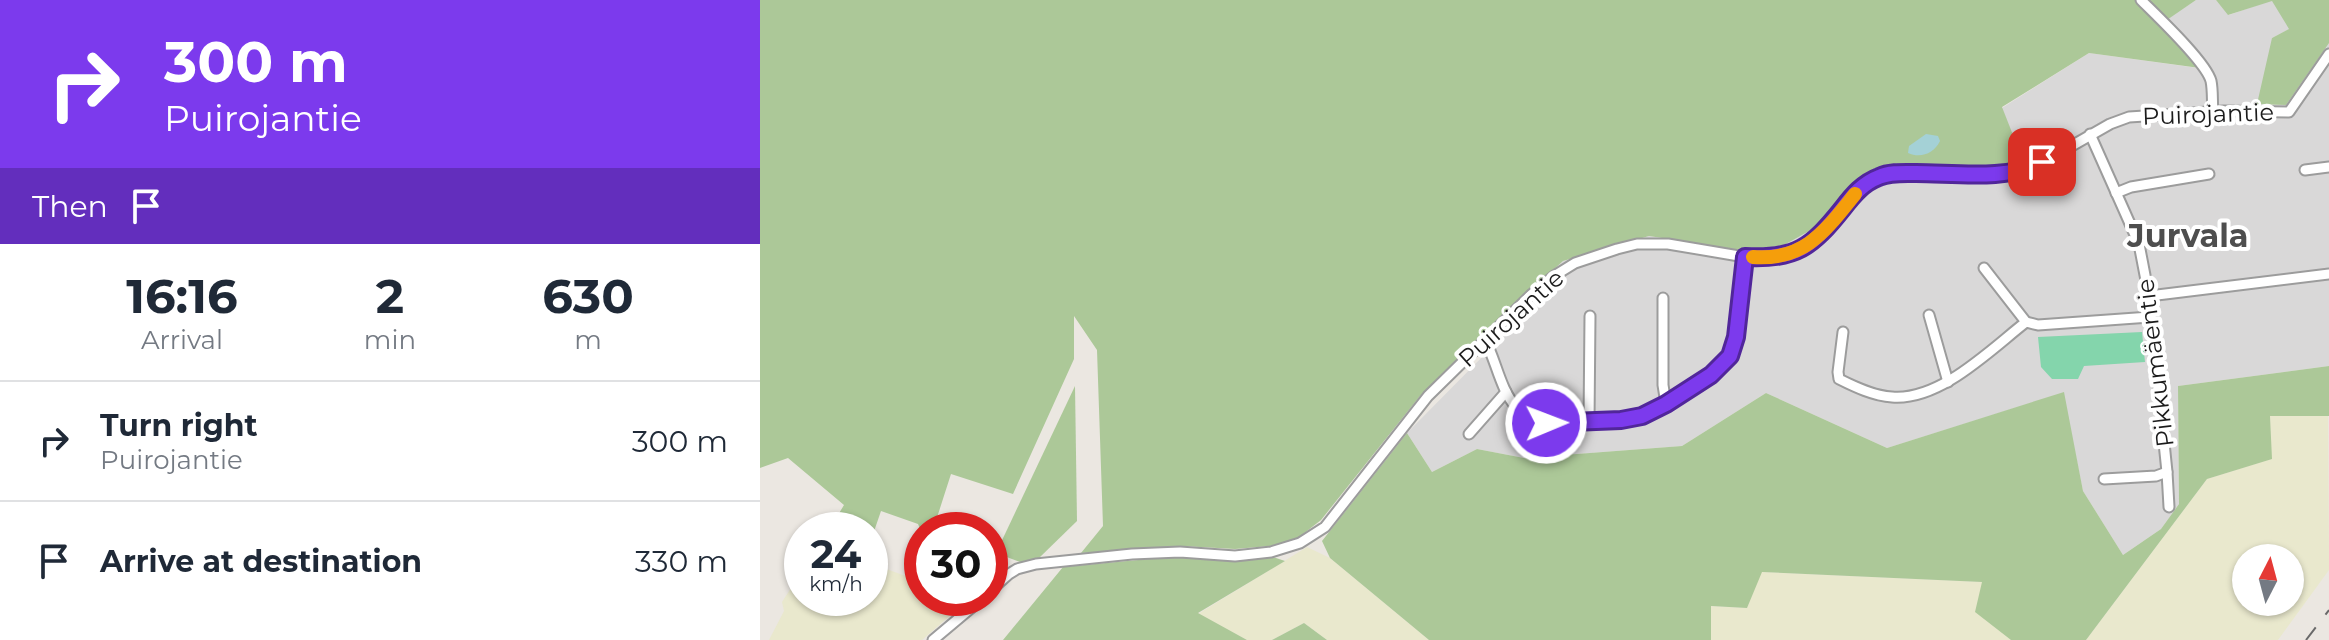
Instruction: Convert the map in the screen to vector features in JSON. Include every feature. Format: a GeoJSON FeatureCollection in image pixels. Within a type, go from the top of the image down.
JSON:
{"type":"FeatureCollection","features":[{"type":"Feature","properties":{"kind":"street"},"geometry":{"type":"LineString","coordinates":[[2141,0],[2205,70],[2210,79],[2213,112]]}},
{"type":"Feature","properties":{"kind":"street","name":"Puirojantie"},"geometry":{"type":"LineString","coordinates":[[1008,576],[1017,569],[1036,564],[1164,552],[1235,556],[1271,552],[1300,543],[1325,527],[1428,396],[1554,276],[1592,256],[1637,244],[1668,244],[1745,257],[1789,255],[1829,226],[1856,191],[1886,174],[2022,172],[2090,134],[2129,117],[2289,112],[2329,54]]}},
{"type":"Feature","properties":{"kind":"street","name":"Pikkumäentie"},"geometry":{"type":"LineString","coordinates":[[2090,134],[2139,244],[2149,296],[2169,507]]}},
{"type":"Feature","properties":{"kind":"street"},"geometry":{"type":"LineString","coordinates":[[2305,170],[2329,167]]}},
{"type":"Feature","properties":{"kind":"street"},"geometry":{"type":"LineString","coordinates":[[2116,193],[2131,187],[2209,174]]}},
{"type":"Feature","properties":{"kind":"street"},"geometry":{"type":"LineString","coordinates":[[1485,340],[1506,392],[1514,405],[1533,419],[1558,424],[1634,418],[1666,404],[1711,375],[1730,356],[1736,337],[1745,257]]}},
{"type":"Feature","properties":{"kind":"street"},"geometry":{"type":"LineString","coordinates":[[1984,268],[2026,322],[2038,325],[2150,317]]}},
{"type":"Feature","properties":{"kind":"street"},"geometry":{"type":"LineString","coordinates":[[2149,296],[2329,274]]}},
{"type":"Feature","properties":{"kind":"street"},"geometry":{"type":"LineString","coordinates":[[1663,298],[1663,385],[1666,404]]}},
{"type":"Feature","properties":{"kind":"street"},"geometry":{"type":"LineString","coordinates":[[1929,315],[1948,382]]}},
{"type":"Feature","properties":{"kind":"street"},"geometry":{"type":"LineString","coordinates":[[1589,422],[1590,316]]}},
{"type":"Feature","properties":{"kind":"street"},"geometry":{"type":"LineString","coordinates":[[1843,332],[1839,379],[1878,395],[1906,397],[1923,394],[1948,382],[2026,322]]}},
{"type":"Feature","properties":{"kind":"street"},"geometry":{"type":"LineString","coordinates":[[1469,434],[1506,392]]}},
{"type":"Feature","properties":{"kind":"street"},"geometry":{"type":"LineString","coordinates":[[2104,479],[2156,476],[2167,472]]}},
{"type":"Feature","properties":{"kind":"street"},"geometry":{"type":"LineString","coordinates":[[933,640],[962,616]]}},
{"type":"Feature","properties":{"kind":"shaded area"},"geometry":{"type":"Polygon","coordinates":[[[2196,0],[2216,0],[2229,15],[2272,0],[2290,29],[2272,38],[2329,43],[2329,366],[2178,386],[2179,504],[2161,529],[2123,555],[2083,491],[2063,393],[1887,448],[1766,393],[1682,446],[1524,458],[1477,449],[1432,472],[1407,433],[1493,346],[1482,335],[1563,261],[1649,236],[1746,251],[1818,226],[1875,172],[2023,163],[2002,108],[2089,53],[2198,68],[2161,23],[2196,0]]]}},
{"type":"Feature","properties":{"kind":"green space"},"geometry":{"type":"Polygon","coordinates":[[[760,0],[2196,0],[2161,24],[2200,68],[2089,53],[2002,107],[2024,163],[1875,172],[1818,226],[1784,245],[1746,251],[1649,236],[1563,261],[1420,396],[1321,520],[1298,538],[1270,546],[1235,549],[1183,546],[1081,553],[1103,526],[1097,350],[1074,316],[1074,359],[1013,494],[951,474],[939,512],[904,512],[904,519],[881,511],[840,512],[844,505],[788,458],[760,468],[760,0]]]}},
{"type":"Feature","properties":{"kind":"green space"},"geometry":{"type":"Polygon","coordinates":[[[2216,0],[2329,0],[2329,43],[2286,105],[2257,104],[2272,38],[2289,29],[2272,1],[2228,15],[2216,0]]]}},
{"type":"Feature","properties":{"kind":"green space"},"geometry":{"type":"Polygon","coordinates":[[[2142,332],[2145,362],[2084,366],[2078,379],[2052,379],[2041,367],[2038,337],[2142,332]]]}},
{"type":"Feature","properties":{"kind":"green space"},"geometry":{"type":"Polygon","coordinates":[[[2329,366],[2329,416],[2270,416],[2272,459],[2207,479],[2086,640],[2011,640],[1975,612],[1982,582],[1762,572],[1747,608],[1711,606],[1711,640],[1429,640],[1330,558],[1322,541],[1407,433],[1432,472],[1477,449],[1524,458],[1682,446],[1766,393],[1887,448],[2064,392],[2083,491],[2123,555],[2161,529],[2179,504],[2178,386],[2329,366]]]}},
{"type":"Feature","properties":{"kind":"green space"},"geometry":{"type":"Polygon","coordinates":[[[1075,386],[1077,521],[1038,559],[1023,563],[1008,557],[1008,528],[1075,386]]]}},
{"type":"Feature","properties":{"kind":"green space"},"geometry":{"type":"Polygon","coordinates":[[[2328,415],[2329,570],[2304,604],[2304,544],[2232,544],[2232,616],[2295,616],[2278,640],[2086,640],[2207,479],[2271,459],[2270,416],[2328,415]]]}},
{"type":"Feature","properties":{"kind":"green space"},"geometry":{"type":"Polygon","coordinates":[[[1307,547],[1330,558],[1429,640],[1327,640],[1304,623],[1272,640],[1247,640],[1198,614],[1307,547]]]}},
{"type":"Feature","properties":{"kind":"green space"},"geometry":{"type":"Polygon","coordinates":[[[1181,556],[1237,561],[1273,557],[1285,561],[1198,613],[1247,640],[1003,640],[1063,567],[1181,556]]]}},
{"type":"Feature","properties":{"kind":"green space"},"geometry":{"type":"Polygon","coordinates":[[[888,570],[904,575],[904,616],[950,616],[922,640],[769,640],[784,611],[784,616],[888,616],[888,570]]]}},
{"type":"Feature","properties":{"kind":"green space"},"geometry":{"type":"Polygon","coordinates":[[[1761,572],[1983,582],[1976,612],[2011,640],[1711,640],[1710,606],[1747,608],[1761,572]]]}},
{"type":"Feature","properties":{"kind":"green space"},"geometry":{"type":"Polygon","coordinates":[[[1304,623],[1327,640],[1272,640],[1304,623]]]}},
{"type":"Feature","properties":{"kind":"water"},"geometry":{"type":"Polygon","coordinates":[[[1926,134],[1938,136],[1940,141],[1934,149],[1922,155],[1908,153],[1909,146],[1926,134]]]}},
{"type":"Feature","properties":{"kind":"railway"},"geometry":{"type":"LineString","coordinates":[[2306,640],[2329,610]]}},
{"type":"Feature","properties":{"kind":"slow traffic"},"geometry":{"type":"LineString","coordinates":[[1753,257],[1789,255],[1801,249],[1829,226],[1855,194]]}},
{"type":"Feature","properties":{"kind":"district","name":"Jurvala"},"geometry":{"type":"Point","coordinates":[2188,235]}},
{"type":"Feature","properties":{"kind":"route"},"geometry":{"type":"LineString","coordinates":[[1546,423],[1621,420],[1642,416],[1711,375],[1730,356],[1736,337],[1745,257],[1770,258],[1789,255],[1801,249],[1829,226],[1856,191],[1876,178],[1898,173],[2022,172],[2042,162]]}}]}
